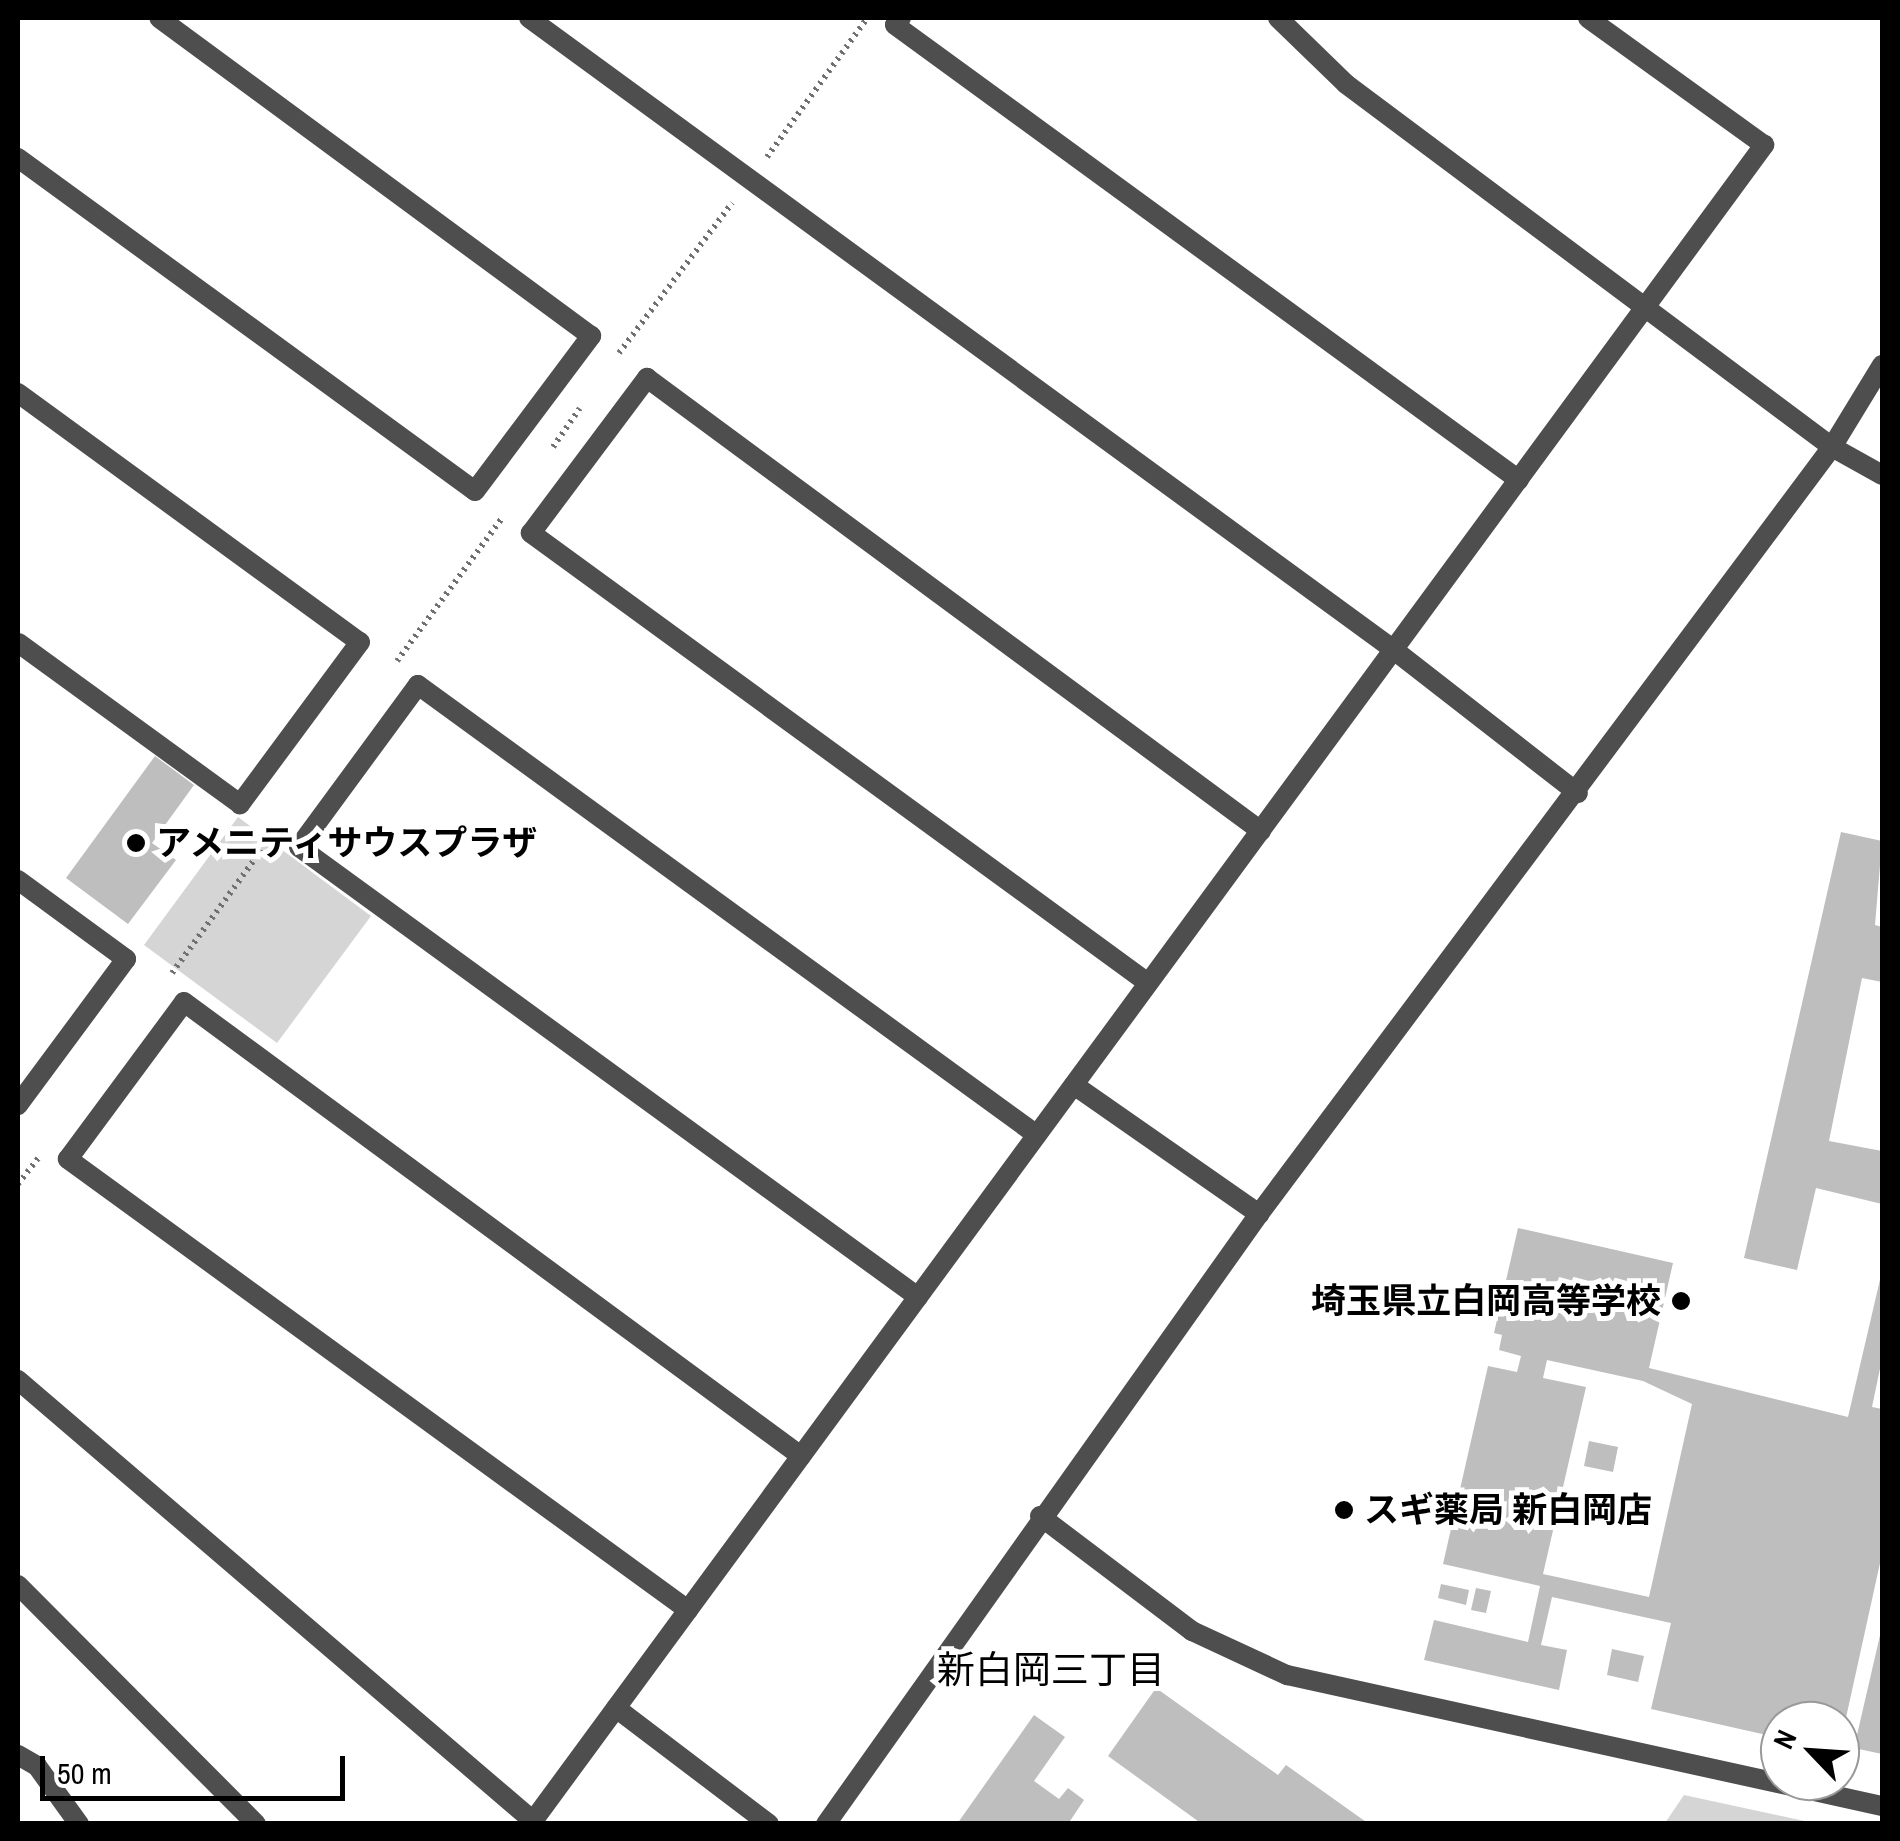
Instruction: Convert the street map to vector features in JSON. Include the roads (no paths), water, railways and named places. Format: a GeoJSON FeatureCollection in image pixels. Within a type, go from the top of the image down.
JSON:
{"type":"FeatureCollection","features":[{"type":"Feature","properties":{"kind":"street"},"geometry":{"type":"LineString","coordinates":[[18,158],[475,492],[591,336],[159,18]]}},
{"type":"Feature","properties":{"kind":"street"},"geometry":{"type":"LineString","coordinates":[[529,18],[1394,650],[1578,793]]}},
{"type":"Feature","properties":{"kind":"street"},"geometry":{"type":"LineString","coordinates":[[901,18],[896,25],[1518,480]]}},
{"type":"Feature","properties":{"kind":"street"},"geometry":{"type":"LineString","coordinates":[[1278,18],[1346,84],[1832,447],[1882,474]]}},
{"type":"Feature","properties":{"kind":"street"},"geometry":{"type":"LineString","coordinates":[[18,1380],[533,1821],[1764,145],[1588,18]]}},
{"type":"Feature","properties":{"kind":"street"},"geometry":{"type":"LineString","coordinates":[[826,1824],[1040,1516],[1259,1214],[1578,793],[1832,447],[1882,365]]}},
{"type":"Feature","properties":{"kind":"street"},"geometry":{"type":"LineString","coordinates":[[1148,983],[531,533],[647,378],[1261,830]]}},
{"type":"Feature","properties":{"kind":"street"},"geometry":{"type":"LineString","coordinates":[[18,394],[360,642],[240,804],[18,643]]}},
{"type":"Feature","properties":{"kind":"street"},"geometry":{"type":"LineString","coordinates":[[918,1296],[298,847],[418,684],[1037,1135]]}},
{"type":"Feature","properties":{"kind":"street"},"geometry":{"type":"LineString","coordinates":[[18,880],[126,959],[18,1106]]}},
{"type":"Feature","properties":{"kind":"street"},"geometry":{"type":"LineString","coordinates":[[688,1610],[68,1159],[184,1002],[802,1456]]}},
{"type":"Feature","properties":{"kind":"street"},"geometry":{"type":"LineString","coordinates":[[1074,1086],[1259,1214]]}},
{"type":"Feature","properties":{"kind":"street"},"geometry":{"type":"LineString","coordinates":[[1040,1516],[1192,1630],[1287,1675],[1882,1806]]}},
{"type":"Feature","properties":{"kind":"street"},"geometry":{"type":"LineString","coordinates":[[18,1585],[256,1824]]}},
{"type":"Feature","properties":{"kind":"street"},"geometry":{"type":"LineString","coordinates":[[616,1708],[769,1824]]}},
{"type":"Feature","properties":{"kind":"street"},"geometry":{"type":"LineString","coordinates":[[18,1754],[36,1766],[73,1821]]}},
{"type":"Feature","properties":{"kind":"place","name":"アメニティサウスプラザ"},"geometry":{"type":"Point","coordinates":[136,843]}},
{"type":"Feature","properties":{"kind":"place","name":"埼玉県立白岡高等学校"},"geometry":{"type":"Point","coordinates":[1681,1301]}},
{"type":"Feature","properties":{"kind":"place","name":"スギ薬局 新白岡店"},"geometry":{"type":"Point","coordinates":[1344,1510]}},
{"type":"Feature","properties":{"kind":"district","name":"新白岡三丁目"},"geometry":{"type":"Point","coordinates":[1051,1670]}}]}
